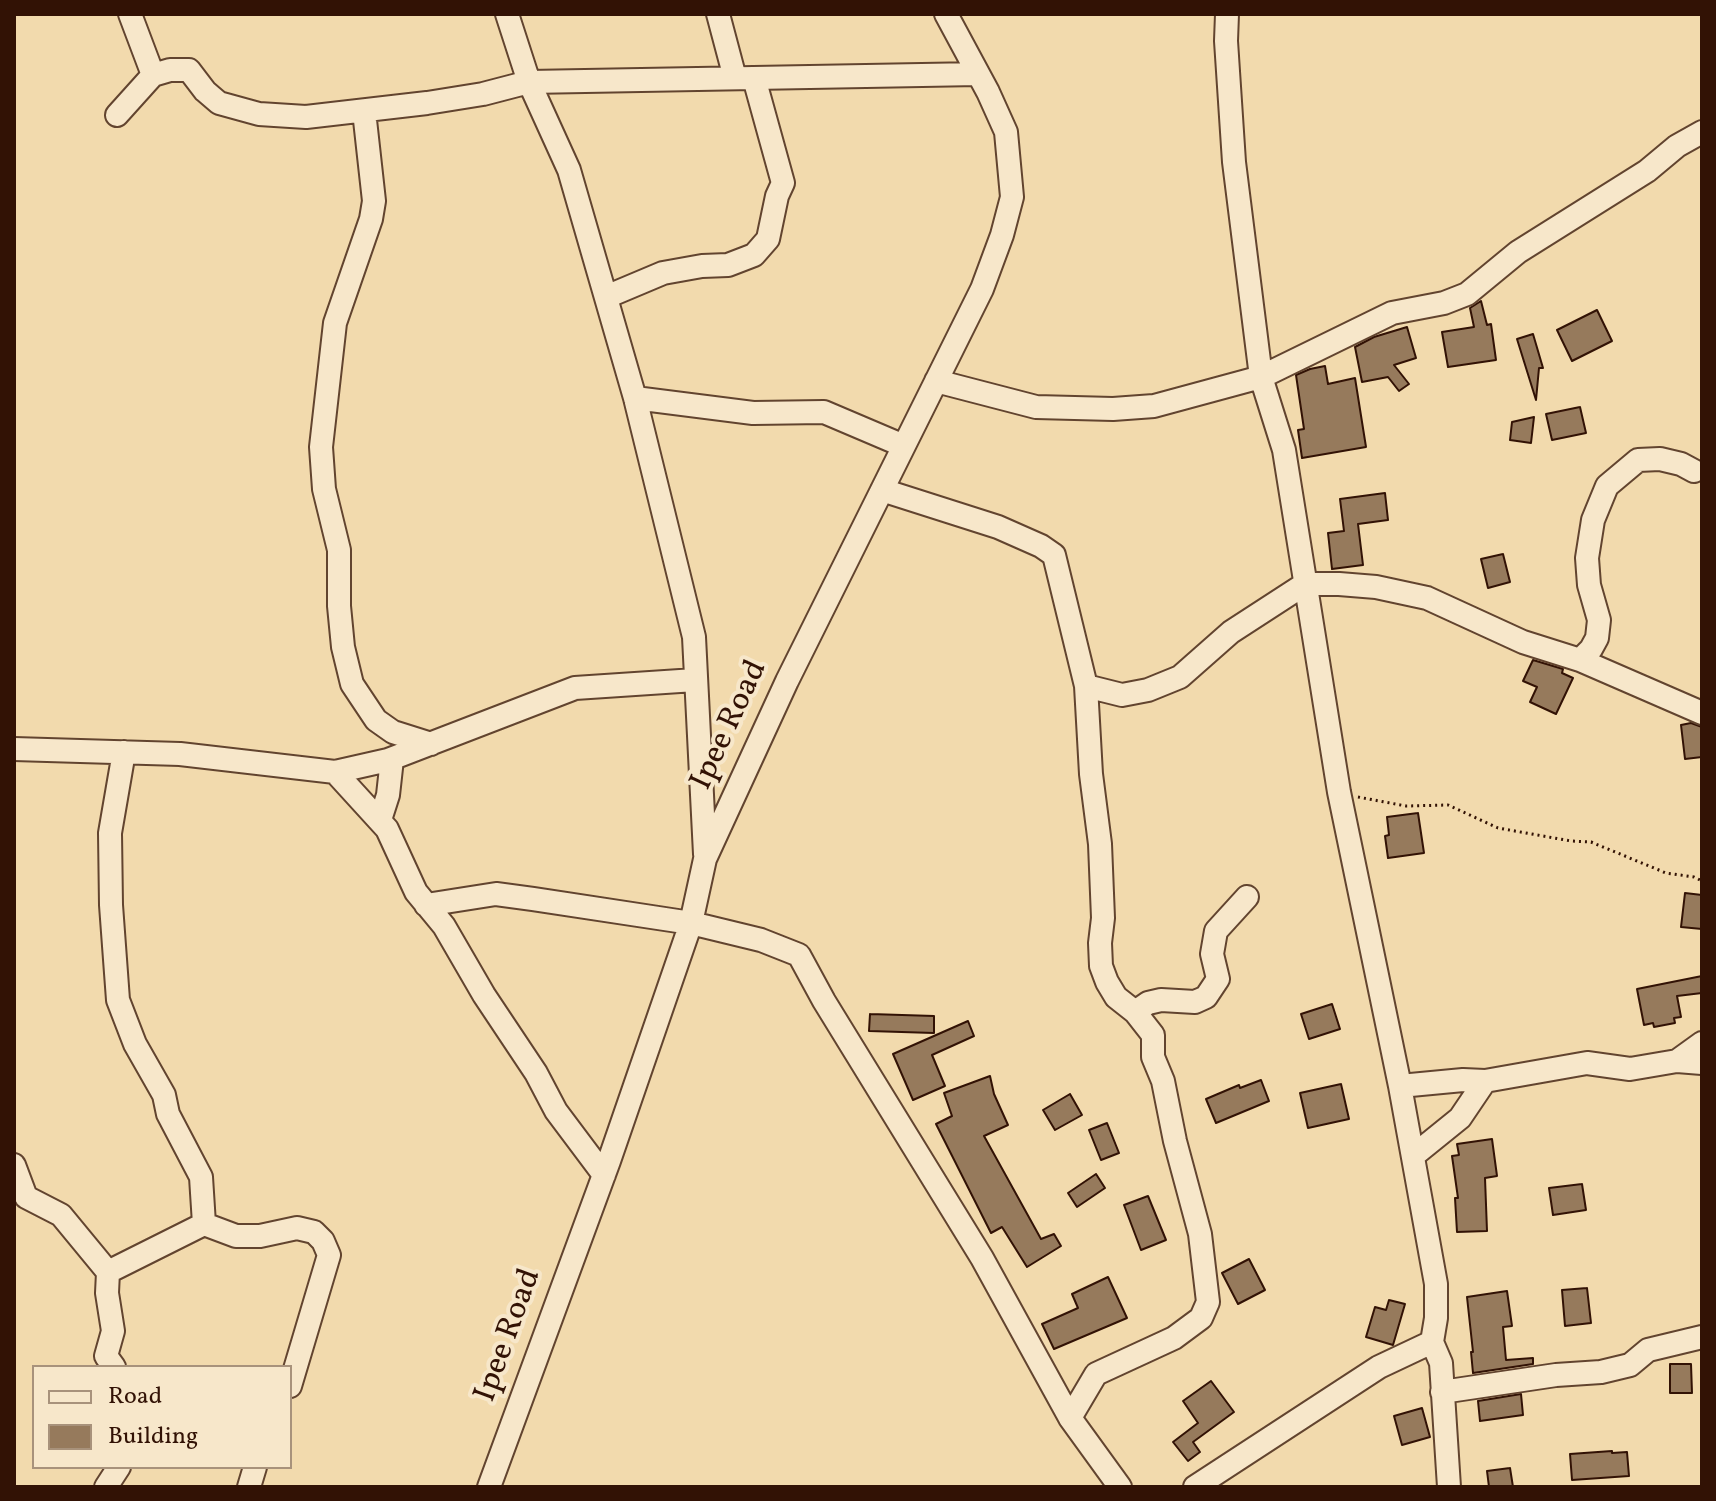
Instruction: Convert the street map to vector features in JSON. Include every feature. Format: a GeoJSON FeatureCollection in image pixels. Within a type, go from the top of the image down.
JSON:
{"type":"FeatureCollection","features":[{"type":"Feature","properties":{"kind":"street"},"geometry":{"type":"LineString","coordinates":[[130,14],[153,75]]}},
{"type":"Feature","properties":{"kind":"street"},"geometry":{"type":"LineString","coordinates":[[507,14],[529,82],[569,170],[635,398],[694,637],[705,859]]}},
{"type":"Feature","properties":{"kind":"street"},"geometry":{"type":"LineString","coordinates":[[606,297],[663,273],[728,265],[754,255],[768,239],[777,196],[783,183],[718,14]]}},
{"type":"Feature","properties":{"kind":"street","name":"Ipee Road"},"geometry":{"type":"LineString","coordinates":[[489,1487],[604,1175],[691,923],[705,859],[787,681],[982,289],[1002,235],[1012,197],[1006,132],[946,14]]}},
{"type":"Feature","properties":{"kind":"street"},"geometry":{"type":"LineString","coordinates":[[1227,14],[1234,162],[1261,377],[1284,450],[1339,792],[1400,1086],[1436,1284],[1432,1342],[1441,1363],[1449,1487]]}},
{"type":"Feature","properties":{"kind":"street"},"geometry":{"type":"LineString","coordinates":[[117,115],[153,75],[170,70],[189,70],[219,103],[259,114],[306,117],[483,94],[529,82],[978,74]]}},
{"type":"Feature","properties":{"kind":"street"},"geometry":{"type":"LineString","coordinates":[[364,111],[374,201],[371,219],[341,298],[335,323],[321,447],[324,489],[339,550],[339,606],[343,647],[352,684],[376,720],[393,732],[431,744]]}},
{"type":"Feature","properties":{"kind":"street"},"geometry":{"type":"LineString","coordinates":[[936,381],[1036,407],[1113,409],[1154,406],[1261,377],[1392,313],[1444,303],[1467,294],[1498,265],[1647,171],[1677,146],[1702,132]]}},
{"type":"Feature","properties":{"kind":"street"},"geometry":{"type":"LineString","coordinates":[[635,398],[753,413],[824,412],[904,446]]}},
{"type":"Feature","properties":{"kind":"street"},"geometry":{"type":"LineString","coordinates":[[1580,660],[1597,638],[1599,620],[1589,585],[1587,558],[1593,520],[1607,486],[1638,460],[1660,459],[1694,471]]}},
{"type":"Feature","properties":{"kind":"street"},"geometry":{"type":"LineString","coordinates":[[882,490],[998,527],[1054,555],[1086,686],[1091,774],[1101,859],[1101,966],[1116,997],[1135,1012],[1153,1035],[1153,1057],[1163,1081],[1175,1141],[1200,1234],[1208,1302],[1201,1318],[1174,1338],[1096,1374],[1070,1418]]}},
{"type":"Feature","properties":{"kind":"street"},"geometry":{"type":"LineString","coordinates":[[1086,686],[1122,695],[1148,690],[1180,677],[1231,632],[1305,584],[1376,587],[1427,598],[1523,642],[1580,660],[1702,713]]}},
{"type":"Feature","properties":{"kind":"street"},"geometry":{"type":"LineString","coordinates":[[14,749],[180,754],[335,772],[392,759],[575,688],[695,680]]}},
{"type":"Feature","properties":{"kind":"street"},"geometry":{"type":"LineString","coordinates":[[124,752],[110,833],[111,905],[118,1000],[135,1044],[164,1095],[168,1114],[201,1177],[204,1224]]}},
{"type":"Feature","properties":{"kind":"street"},"geometry":{"type":"LineString","coordinates":[[380,820],[388,795],[392,759]]}},
{"type":"Feature","properties":{"kind":"street"},"geometry":{"type":"LineString","coordinates":[[335,772],[387,829],[409,878],[444,926],[484,995],[536,1073],[556,1111],[604,1175]]}},
{"type":"Feature","properties":{"kind":"street"},"geometry":{"type":"LineString","coordinates":[[426,905],[496,894],[691,923],[761,940],[793,951],[804,960],[824,1001],[982,1258],[1070,1418],[1120,1487]]}},
{"type":"Feature","properties":{"kind":"street"},"geometry":{"type":"LineString","coordinates":[[1135,1012],[1148,1003],[1161,1000],[1195,1002],[1206,997],[1218,979],[1212,954],[1216,931],[1247,897]]}},
{"type":"Feature","properties":{"kind":"street"},"geometry":{"type":"LineString","coordinates":[[1677,1061],[1702,1043]]}},
{"type":"Feature","properties":{"kind":"street"},"geometry":{"type":"LineString","coordinates":[[1400,1086],[1485,1081],[1587,1063],[1630,1069],[1677,1061],[1702,1063]]}},
{"type":"Feature","properties":{"kind":"street"},"geometry":{"type":"LineString","coordinates":[[1413,1156],[1460,1118],[1485,1081]]}},
{"type":"Feature","properties":{"kind":"street"},"geometry":{"type":"LineString","coordinates":[[14,1165],[26,1197],[61,1215],[108,1272],[107,1293],[113,1331],[106,1356],[113,1365]]}},
{"type":"Feature","properties":{"kind":"street"},"geometry":{"type":"LineString","coordinates":[[108,1272],[204,1224],[236,1236],[260,1236],[297,1228],[314,1232],[323,1241],[329,1255],[292,1379]]}},
{"type":"Feature","properties":{"kind":"street"},"geometry":{"type":"LineString","coordinates":[[1442,1392],[1556,1375],[1601,1372],[1630,1365],[1648,1350],[1702,1337]]}},
{"type":"Feature","properties":{"kind":"street"},"geometry":{"type":"LineString","coordinates":[[1195,1487],[1379,1367],[1432,1342]]}},
{"type":"Feature","properties":{"kind":"street"},"geometry":{"type":"LineString","coordinates":[[106,1487],[118,1469]]}},
{"type":"Feature","properties":{"kind":"path"},"geometry":{"type":"LineString","coordinates":[[1339,792],[1406,806],[1448,805],[1498,828],[1591,842],[1666,873],[1702,881]]}},
{"type":"Feature","properties":{"kind":"building"},"geometry":{"type":"Polygon","coordinates":[[[1481,301],[1487,325],[1491,324],[1496,360],[1448,367],[1442,332],[1474,327],[1470,308],[1481,301]]]}},
{"type":"Feature","properties":{"kind":"building"},"geometry":{"type":"Polygon","coordinates":[[[1597,310],[1612,341],[1572,361],[1557,330],[1597,310]]]}},
{"type":"Feature","properties":{"kind":"building"},"geometry":{"type":"Polygon","coordinates":[[[1407,327],[1416,358],[1394,365],[1409,384],[1399,391],[1388,377],[1362,382],[1355,347],[1374,337],[1407,327]]]}},
{"type":"Feature","properties":{"kind":"building"},"geometry":{"type":"Polygon","coordinates":[[[1533,334],[1543,368],[1539,368],[1536,400],[1517,339],[1533,334]]]}},
{"type":"Feature","properties":{"kind":"building"},"geometry":{"type":"Polygon","coordinates":[[[1325,366],[1328,384],[1355,378],[1366,447],[1302,458],[1298,430],[1304,429],[1296,375],[1325,366]]]}},
{"type":"Feature","properties":{"kind":"building"},"geometry":{"type":"Polygon","coordinates":[[[1580,407],[1586,433],[1552,440],[1546,414],[1580,407]]]}},
{"type":"Feature","properties":{"kind":"building"},"geometry":{"type":"Polygon","coordinates":[[[1534,417],[1531,443],[1510,440],[1512,422],[1534,417]]]}},
{"type":"Feature","properties":{"kind":"building"},"geometry":{"type":"Polygon","coordinates":[[[1385,493],[1388,520],[1358,524],[1363,565],[1332,569],[1328,533],[1344,531],[1340,499],[1385,493]]]}},
{"type":"Feature","properties":{"kind":"building"},"geometry":{"type":"Polygon","coordinates":[[[1503,554],[1510,582],[1488,588],[1481,559],[1503,554]]]}},
{"type":"Feature","properties":{"kind":"building"},"geometry":{"type":"Polygon","coordinates":[[[1533,660],[1563,669],[1562,673],[1573,678],[1556,714],[1530,702],[1537,687],[1523,681],[1533,660]]]}},
{"type":"Feature","properties":{"kind":"building"},"geometry":{"type":"Polygon","coordinates":[[[1691,723],[1702,727],[1702,757],[1685,759],[1681,725],[1691,723]]]}},
{"type":"Feature","properties":{"kind":"building"},"geometry":{"type":"Polygon","coordinates":[[[1418,813],[1424,853],[1388,858],[1385,836],[1389,835],[1387,817],[1418,813]]]}},
{"type":"Feature","properties":{"kind":"building"},"geometry":{"type":"Polygon","coordinates":[[[1685,893],[1702,895],[1702,929],[1681,927],[1685,893]]]}},
{"type":"Feature","properties":{"kind":"building"},"geometry":{"type":"Polygon","coordinates":[[[1702,976],[1702,993],[1677,996],[1681,1017],[1674,1018],[1675,1023],[1654,1027],[1653,1023],[1644,1025],[1637,989],[1702,976]]]}},
{"type":"Feature","properties":{"kind":"building"},"geometry":{"type":"Polygon","coordinates":[[[1332,1004],[1340,1029],[1309,1039],[1301,1014],[1332,1004]]]}},
{"type":"Feature","properties":{"kind":"building"},"geometry":{"type":"Polygon","coordinates":[[[870,1014],[934,1016],[934,1033],[869,1031],[870,1014]]]}},
{"type":"Feature","properties":{"kind":"building"},"geometry":{"type":"Polygon","coordinates":[[[968,1021],[974,1036],[932,1055],[945,1086],[913,1100],[893,1054],[968,1021]]]}},
{"type":"Feature","properties":{"kind":"building"},"geometry":{"type":"Polygon","coordinates":[[[990,1076],[994,1094],[1008,1125],[984,1136],[1041,1239],[1054,1234],[1061,1246],[1027,1267],[1002,1227],[991,1233],[936,1124],[952,1116],[944,1093],[990,1076]]]}},
{"type":"Feature","properties":{"kind":"building"},"geometry":{"type":"Polygon","coordinates":[[[1261,1080],[1269,1101],[1216,1123],[1206,1099],[1239,1085],[1240,1088],[1261,1080]]]}},
{"type":"Feature","properties":{"kind":"building"},"geometry":{"type":"Polygon","coordinates":[[[1341,1084],[1349,1119],[1308,1128],[1300,1093],[1341,1084]]]}},
{"type":"Feature","properties":{"kind":"building"},"geometry":{"type":"Polygon","coordinates":[[[1070,1094],[1082,1115],[1055,1130],[1043,1110],[1070,1094]]]}},
{"type":"Feature","properties":{"kind":"building"},"geometry":{"type":"Polygon","coordinates":[[[1107,1123],[1119,1153],[1101,1160],[1089,1130],[1107,1123]]]}},
{"type":"Feature","properties":{"kind":"building"},"geometry":{"type":"Polygon","coordinates":[[[1492,1139],[1497,1176],[1485,1178],[1487,1231],[1457,1232],[1455,1198],[1458,1198],[1452,1156],[1459,1155],[1457,1144],[1492,1139]]]}},
{"type":"Feature","properties":{"kind":"building"},"geometry":{"type":"Polygon","coordinates":[[[1096,1174],[1105,1188],[1077,1207],[1068,1193],[1096,1174]]]}},
{"type":"Feature","properties":{"kind":"building"},"geometry":{"type":"Polygon","coordinates":[[[1582,1184],[1586,1210],[1553,1215],[1549,1188],[1582,1184]]]}},
{"type":"Feature","properties":{"kind":"building"},"geometry":{"type":"Polygon","coordinates":[[[1148,1196],[1166,1240],[1141,1250],[1124,1205],[1148,1196]]]}},
{"type":"Feature","properties":{"kind":"building"},"geometry":{"type":"Polygon","coordinates":[[[1249,1259],[1265,1290],[1238,1304],[1222,1273],[1249,1259]]]}},
{"type":"Feature","properties":{"kind":"building"},"geometry":{"type":"Polygon","coordinates":[[[1108,1277],[1127,1318],[1054,1349],[1042,1324],[1078,1308],[1072,1294],[1108,1277]]]}},
{"type":"Feature","properties":{"kind":"building"},"geometry":{"type":"Polygon","coordinates":[[[1587,1288],[1591,1323],[1565,1326],[1562,1290],[1587,1288]]]}},
{"type":"Feature","properties":{"kind":"building"},"geometry":{"type":"Polygon","coordinates":[[[1507,1291],[1512,1326],[1503,1327],[1506,1360],[1533,1358],[1533,1364],[1473,1373],[1467,1297],[1507,1291]]]}},
{"type":"Feature","properties":{"kind":"building"},"geometry":{"type":"Polygon","coordinates":[[[1389,1300],[1405,1304],[1393,1345],[1366,1337],[1375,1307],[1386,1310],[1389,1300]]]}},
{"type":"Feature","properties":{"kind":"building"},"geometry":{"type":"Polygon","coordinates":[[[1670,1364],[1691,1364],[1692,1393],[1670,1393],[1670,1364]]]}},
{"type":"Feature","properties":{"kind":"building"},"geometry":{"type":"Polygon","coordinates":[[[1211,1381],[1234,1412],[1193,1442],[1200,1452],[1188,1461],[1173,1442],[1198,1423],[1183,1401],[1211,1381]]]}},
{"type":"Feature","properties":{"kind":"building"},"geometry":{"type":"Polygon","coordinates":[[[1521,1394],[1523,1415],[1480,1421],[1478,1401],[1521,1394]]]}},
{"type":"Feature","properties":{"kind":"building"},"geometry":{"type":"Polygon","coordinates":[[[1422,1408],[1430,1437],[1402,1445],[1394,1416],[1422,1408]]]}},
{"type":"Feature","properties":{"kind":"building"},"geometry":{"type":"Polygon","coordinates":[[[1627,1452],[1629,1476],[1572,1480],[1570,1454],[1627,1452]]]}},
{"type":"Feature","properties":{"kind":"building"},"geometry":{"type":"Polygon","coordinates":[[[1510,1468],[1513,1487],[1489,1487],[1487,1471],[1510,1468]]]}}]}
